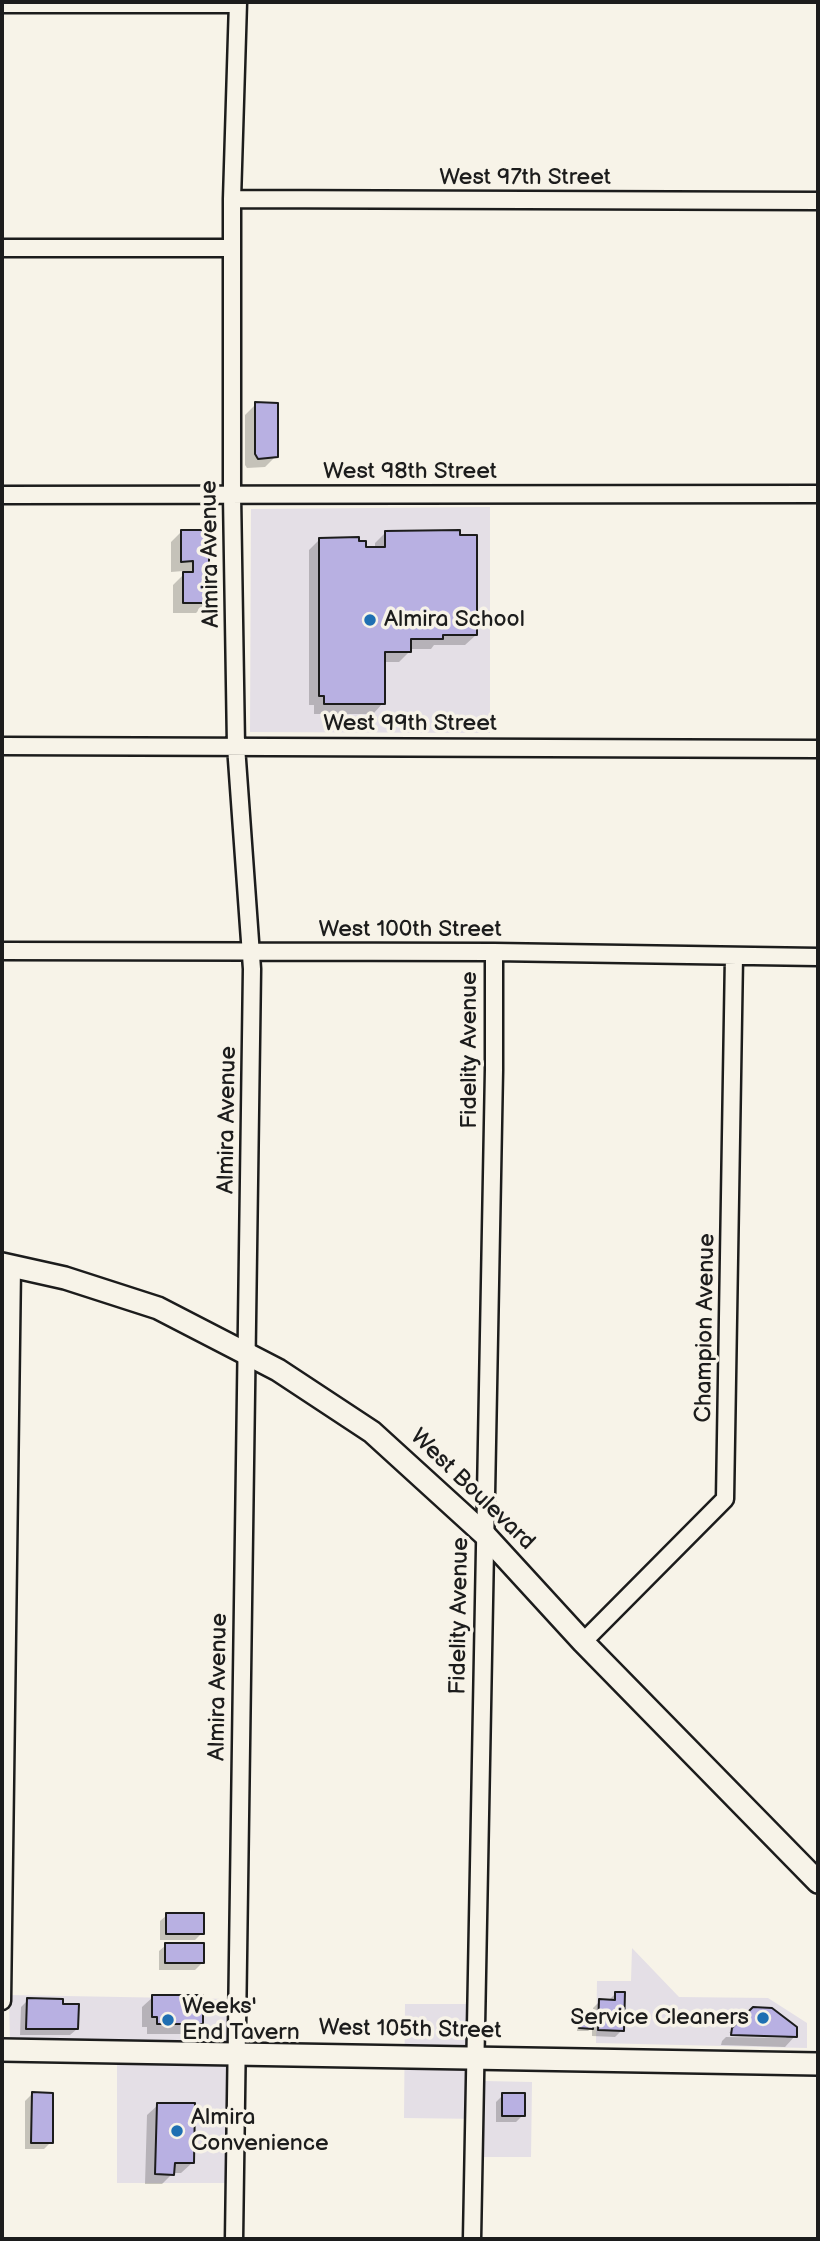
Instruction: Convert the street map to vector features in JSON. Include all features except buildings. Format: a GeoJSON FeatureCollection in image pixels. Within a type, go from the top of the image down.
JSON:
{"type":"FeatureCollection","features":[{"type":"Feature","properties":{"kind":"street"},"geometry":{"type":"LineString","coordinates":[[2,4],[238,3]]}},
{"type":"Feature","properties":{"kind":"street","name":"Almira Avenue"},"geometry":{"type":"LineString","coordinates":[[234,2239],[251,953],[236,746],[232,495],[232,199],[238,3]]}},
{"type":"Feature","properties":{"kind":"street","name":"West 97th Street"},"geometry":{"type":"LineString","coordinates":[[232,199],[818,201]]}},
{"type":"Feature","properties":{"kind":"street"},"geometry":{"type":"LineString","coordinates":[[2,248],[232,248]]}},
{"type":"Feature","properties":{"kind":"street","name":"West 98th Street"},"geometry":{"type":"LineString","coordinates":[[2,495],[818,494]]}},
{"type":"Feature","properties":{"kind":"street","name":"West 99th Street"},"geometry":{"type":"LineString","coordinates":[[2,746],[818,748]]}},
{"type":"Feature","properties":{"kind":"street","name":"West 100th Street"},"geometry":{"type":"LineString","coordinates":[[2,951],[494,952],[818,957]]}},
{"type":"Feature","properties":{"kind":"street","name":"Fidelity Avenue"},"geometry":{"type":"LineString","coordinates":[[472,2239],[494,1084],[494,952]]}},
{"type":"Feature","properties":{"kind":"street","name":"Champion Avenue"},"geometry":{"type":"LineString","coordinates":[[583,1642],[725,1499],[734,956]]}},
{"type":"Feature","properties":{"kind":"street"},"geometry":{"type":"LineString","coordinates":[[2,2001],[7,1265]]}},
{"type":"Feature","properties":{"kind":"street","name":"West Boulevard"},"geometry":{"type":"LineString","coordinates":[[7,1265],[65,1278],[158,1308],[297,1381],[372,1432],[485,1534],[583,1642],[818,1882]]}},
{"type":"Feature","properties":{"kind":"street","name":"West 105th Street"},"geometry":{"type":"LineString","coordinates":[[2,2050],[818,2064]]}},
{"type":"Feature","properties":{"kind":"shaded area","name":"Almira School"},"geometry":{"type":"Polygon","coordinates":[[[490,507],[490,733],[250,732],[251,509],[490,507]]]}},
{"type":"Feature","properties":{"kind":"shaded area"},"geometry":{"type":"Polygon","coordinates":[[[632,1948],[679,1997],[768,1998],[807,2023],[807,2048],[596,2043],[597,1981],[631,1981],[632,1948]]]}},
{"type":"Feature","properties":{"kind":"shaded area"},"geometry":{"type":"Polygon","coordinates":[[[9,1995],[232,1999],[229,2183],[117,2183],[117,2044],[10,2042],[9,1995]]]}},
{"type":"Feature","properties":{"kind":"shaded area"},"geometry":{"type":"Polygon","coordinates":[[[405,2004],[484,2004],[484,2081],[532,2082],[531,2157],[483,2157],[483,2119],[404,2118],[405,2004]]]}},
{"type":"Feature","properties":{"kind":"place","name":"Almira School"},"geometry":{"type":"Point","coordinates":[370,620]}},
{"type":"Feature","properties":{"kind":"place","name":"Service Cleaners"},"geometry":{"type":"Point","coordinates":[763,2018]}},
{"type":"Feature","properties":{"kind":"place","name":"Weeks' End Tavern"},"geometry":{"type":"Point","coordinates":[168,2020]}},
{"type":"Feature","properties":{"kind":"place","name":"Almira Convenience"},"geometry":{"type":"Point","coordinates":[177,2131]}}]}
